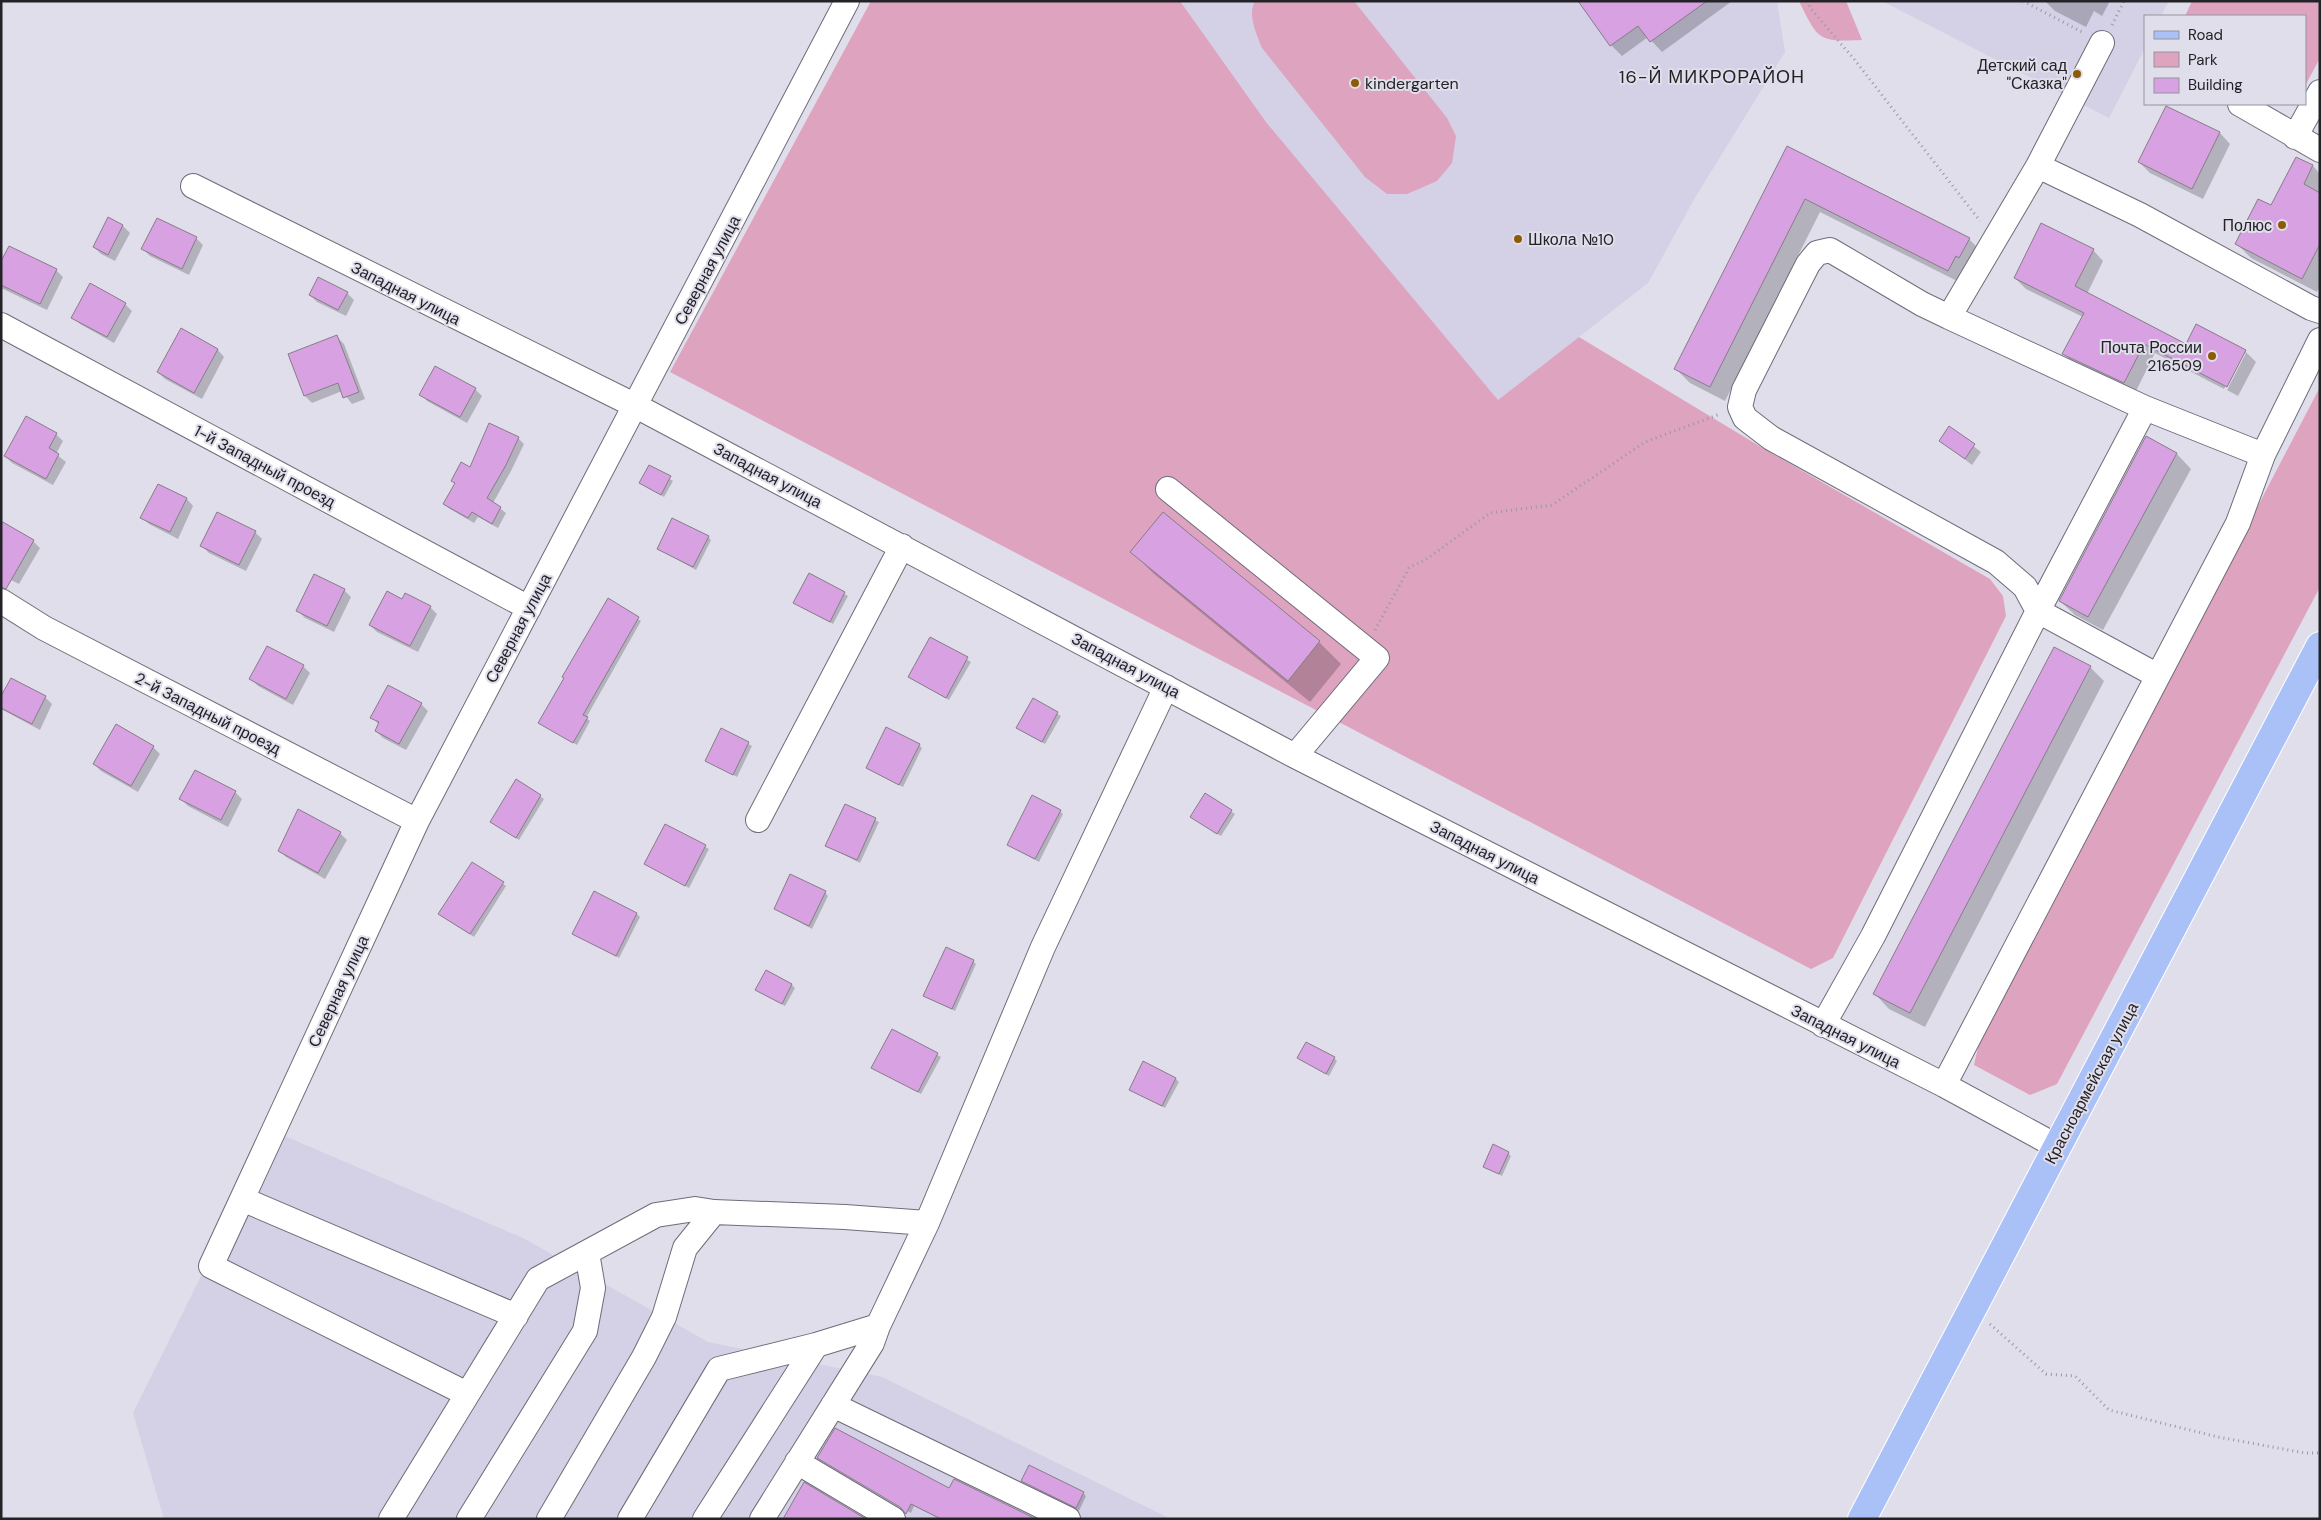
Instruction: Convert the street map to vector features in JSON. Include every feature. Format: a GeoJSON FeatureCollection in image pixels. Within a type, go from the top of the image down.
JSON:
{"type":"FeatureCollection","features":[{"type":"Feature","properties":{"kind":"main road","name":"Красноармейская улица"},"geometry":{"type":"LineString","coordinates":[[1862,1519],[2320,646]]}},
{"type":"Feature","properties":{"kind":"street","name":"Северная улица"},"geometry":{"type":"LineString","coordinates":[[467,1394],[211,1266],[417,821],[847,1]]}},
{"type":"Feature","properties":{"kind":"street"},"geometry":{"type":"LineString","coordinates":[[1949,316],[2038,166],[2102,43]]}},
{"type":"Feature","properties":{"kind":"street"},"geometry":{"type":"LineString","coordinates":[[2295,137],[2320,92]]}},
{"type":"Feature","properties":{"kind":"street"},"geometry":{"type":"LineString","coordinates":[[2242,105],[2320,150]]}},
{"type":"Feature","properties":{"kind":"street"},"geometry":{"type":"LineString","coordinates":[[2038,166],[2140,215],[2311,308],[2320,311]]}},
{"type":"Feature","properties":{"kind":"street","name":"Западная улица"},"geometry":{"type":"LineString","coordinates":[[192,186],[636,406],[1296,756],[1944,1085],[2058,1147]]}},
{"type":"Feature","properties":{"kind":"street"},"geometry":{"type":"LineString","coordinates":[[2158,676],[2038,611],[2025,587],[1996,562],[1755,428],[1745,418],[1740,407],[1748,382],[1808,264],[1817,253],[1830,250],[1922,304],[2146,408],[2263,455]]}},
{"type":"Feature","properties":{"kind":"street","name":"1-й Западный проезд"},"geometry":{"type":"LineString","coordinates":[[1,325],[529,608]]}},
{"type":"Feature","properties":{"kind":"street"},"geometry":{"type":"LineString","coordinates":[[1944,1085],[2238,523],[2263,455],[2320,340]]}},
{"type":"Feature","properties":{"kind":"street"},"geometry":{"type":"LineString","coordinates":[[1823,1025],[1882,918],[2038,611],[2146,408]]}},
{"type":"Feature","properties":{"kind":"street"},"geometry":{"type":"LineString","coordinates":[[1168,489],[1377,658],[1296,756]]}},
{"type":"Feature","properties":{"kind":"street"},"geometry":{"type":"LineString","coordinates":[[758,820],[902,546]]}},
{"type":"Feature","properties":{"kind":"street","name":"2-й Западный проезд"},"geometry":{"type":"LineString","coordinates":[[1,601],[44,628],[417,821]]}},
{"type":"Feature","properties":{"kind":"street"},"geometry":{"type":"LineString","coordinates":[[762,1519],[875,1334],[926,1223],[1043,947],[1166,687]]}},
{"type":"Feature","properties":{"kind":"street"},"geometry":{"type":"LineString","coordinates":[[242,1199],[516,1316]]}},
{"type":"Feature","properties":{"kind":"street"},"geometry":{"type":"LineString","coordinates":[[391,1519],[538,1279],[656,1215],[695,1209],[714,1212],[845,1217],[926,1223]]}},
{"type":"Feature","properties":{"kind":"street"},"geometry":{"type":"LineString","coordinates":[[549,1519],[644,1357],[664,1317],[685,1248],[714,1212]]}},
{"type":"Feature","properties":{"kind":"street"},"geometry":{"type":"LineString","coordinates":[[469,1519],[585,1331],[593,1288],[587,1253]]}},
{"type":"Feature","properties":{"kind":"street"},"geometry":{"type":"LineString","coordinates":[[630,1519],[719,1369],[816,1345],[875,1334]]}},
{"type":"Feature","properties":{"kind":"street"},"geometry":{"type":"LineString","coordinates":[[705,1519],[816,1345]]}},
{"type":"Feature","properties":{"kind":"street"},"geometry":{"type":"LineString","coordinates":[[833,1405],[1068,1519]]}},
{"type":"Feature","properties":{"kind":"street"},"geometry":{"type":"LineString","coordinates":[[797,1462],[893,1519]]}},
{"type":"Feature","properties":{"kind":"path"},"geometry":{"type":"LineString","coordinates":[[1808,1],[1811,9],[1860,66],[1995,240]]}},
{"type":"Feature","properties":{"kind":"path"},"geometry":{"type":"LineString","coordinates":[[2023,1],[2102,43]]}},
{"type":"Feature","properties":{"kind":"path"},"geometry":{"type":"LineString","coordinates":[[1365,648],[1409,568],[1428,558],[1490,513],[1552,505],[1645,442],[1740,407]]}},
{"type":"Feature","properties":{"kind":"path"},"geometry":{"type":"LineString","coordinates":[[1972,1309],[2046,1374],[2076,1376],[2108,1410],[2218,1437],[2305,1453],[2320,1453]]}},
{"type":"Feature","properties":{"kind":"shaded area","name":"Школа №10"},"geometry":{"type":"Polygon","coordinates":[[[1180,1],[1777,1],[1785,52],[1696,196],[1648,283],[1498,400],[1266,122],[1180,1]]]}},
{"type":"Feature","properties":{"kind":"shaded area","name":"Детский сад \"Сказка\""},"geometry":{"type":"Polygon","coordinates":[[[1882,1],[2169,1],[2162,15],[2144,15],[2144,50],[2109,118],[1882,1]]]}},
{"type":"Feature","properties":{"kind":"shaded area"},"geometry":{"type":"Polygon","coordinates":[[[273,1131],[523,1238],[708,1342],[882,1377],[1171,1519],[164,1519],[133,1413],[273,1131]]]}},
{"type":"Feature","properties":{"kind":"green space"},"geometry":{"type":"Polygon","coordinates":[[[871,1],[1180,1],[1266,122],[1498,400],[1579,337],[1761,447],[1990,579],[2003,596],[2006,616],[1833,958],[1811,969],[670,372],[871,1]]]}},
{"type":"Feature","properties":{"kind":"green space","name":"kindergarten"},"geometry":{"type":"Polygon","coordinates":[[[1255,1],[1354,1],[1447,118],[1456,136],[1452,163],[1437,181],[1407,194],[1387,194],[1365,177],[1262,48],[1252,19],[1255,1]]]}},
{"type":"Feature","properties":{"kind":"green space"},"geometry":{"type":"Polygon","coordinates":[[[1799,1],[1846,1],[1862,40],[1836,40],[1821,36],[1811,24],[1799,1]]]}},
{"type":"Feature","properties":{"kind":"green space"},"geometry":{"type":"Polygon","coordinates":[[[2192,1],[2320,1],[2320,58],[2306,84],[2306,15],[2185,15],[2192,1]]]}},
{"type":"Feature","properties":{"kind":"green space"},"geometry":{"type":"Polygon","coordinates":[[[2320,387],[2320,587],[2057,1084],[2030,1095],[1974,1065],[1980,1039],[2320,387]]]}},
{"type":"Feature","properties":{"kind":"building"},"geometry":{"type":"Polygon","coordinates":[[[1578,1],[1707,1],[1650,42],[1638,26],[1610,46],[1578,1]]]}},
{"type":"Feature","properties":{"kind":"building"},"geometry":{"type":"Polygon","coordinates":[[[2166,106],[2220,132],[2192,189],[2138,162],[2166,106]]]}},
{"type":"Feature","properties":{"kind":"building"},"geometry":{"type":"Polygon","coordinates":[[[1787,146],[1970,238],[1959,258],[1956,256],[1948,271],[1805,199],[1710,387],[1674,369],[1787,146]]]}},
{"type":"Feature","properties":{"kind":"building","name":"Полюс"},"geometry":{"type":"Polygon","coordinates":[[[2296,157],[2313,165],[2304,184],[2320,193],[2320,244],[2302,279],[2235,244],[2258,199],[2271,205],[2296,157]]]}},
{"type":"Feature","properties":{"kind":"building"},"geometry":{"type":"Polygon","coordinates":[[[108,217],[123,225],[108,255],[93,247],[108,217]]]}},
{"type":"Feature","properties":{"kind":"building"},"geometry":{"type":"Polygon","coordinates":[[[157,218],[197,237],[182,269],[141,249],[157,218]]]}},
{"type":"Feature","properties":{"kind":"building"},"geometry":{"type":"Polygon","coordinates":[[[2041,223],[2094,249],[2075,286],[2186,344],[2196,324],[2246,350],[2227,387],[2144,344],[2124,383],[2062,354],[2084,313],[2014,278],[2041,223]]]}},
{"type":"Feature","properties":{"kind":"building"},"geometry":{"type":"Polygon","coordinates":[[[9,246],[57,269],[40,304],[1,285],[1,261],[9,246]]]}},
{"type":"Feature","properties":{"kind":"building"},"geometry":{"type":"Polygon","coordinates":[[[318,277],[348,292],[338,310],[309,295],[318,277]]]}},
{"type":"Feature","properties":{"kind":"building"},"geometry":{"type":"Polygon","coordinates":[[[90,283],[126,303],[107,337],[71,318],[90,283]]]}},
{"type":"Feature","properties":{"kind":"building"},"geometry":{"type":"Polygon","coordinates":[[[181,328],[218,349],[194,393],[157,372],[181,328]]]}},
{"type":"Feature","properties":{"kind":"building"},"geometry":{"type":"Polygon","coordinates":[[[337,335],[359,392],[343,398],[338,383],[304,396],[288,354],[337,335]]]}},
{"type":"Feature","properties":{"kind":"building"},"geometry":{"type":"Polygon","coordinates":[[[435,366],[476,388],[460,417],[419,395],[435,366]]]}},
{"type":"Feature","properties":{"kind":"building"},"geometry":{"type":"Polygon","coordinates":[[[26,416],[57,433],[49,448],[59,454],[46,479],[4,456],[26,416]]]}},
{"type":"Feature","properties":{"kind":"building"},"geometry":{"type":"Polygon","coordinates":[[[489,423],[519,437],[487,498],[501,507],[492,524],[472,512],[468,518],[443,504],[455,483],[451,481],[461,462],[470,467],[489,423]]]}},
{"type":"Feature","properties":{"kind":"building"},"geometry":{"type":"Polygon","coordinates":[[[1949,426],[1975,444],[1965,459],[1939,441],[1949,426]]]}},
{"type":"Feature","properties":{"kind":"building"},"geometry":{"type":"Polygon","coordinates":[[[2146,436],[2177,453],[2088,617],[2059,601],[2146,436]]]}},
{"type":"Feature","properties":{"kind":"building"},"geometry":{"type":"Polygon","coordinates":[[[649,465],[671,476],[661,495],[639,483],[649,465]]]}},
{"type":"Feature","properties":{"kind":"building"},"geometry":{"type":"Polygon","coordinates":[[[158,484],[187,498],[170,532],[140,518],[158,484]]]}},
{"type":"Feature","properties":{"kind":"building"},"geometry":{"type":"Polygon","coordinates":[[[217,512],[256,531],[239,565],[200,546],[217,512]]]}},
{"type":"Feature","properties":{"kind":"building"},"geometry":{"type":"Polygon","coordinates":[[[1163,512],[1320,641],[1288,681],[1130,552],[1163,512]]]}},
{"type":"Feature","properties":{"kind":"building"},"geometry":{"type":"Polygon","coordinates":[[[672,518],[709,536],[693,567],[657,549],[672,518]]]}},
{"type":"Feature","properties":{"kind":"building"},"geometry":{"type":"Polygon","coordinates":[[[1,521],[34,540],[6,589],[1,587],[1,521]]]}},
{"type":"Feature","properties":{"kind":"building"},"geometry":{"type":"Polygon","coordinates":[[[809,573],[845,592],[830,622],[793,603],[809,573]]]}},
{"type":"Feature","properties":{"kind":"building"},"geometry":{"type":"Polygon","coordinates":[[[314,574],[345,589],[327,626],[296,611],[314,574]]]}},
{"type":"Feature","properties":{"kind":"building"},"geometry":{"type":"Polygon","coordinates":[[[387,591],[402,599],[405,593],[431,606],[410,646],[369,625],[387,591]]]}},
{"type":"Feature","properties":{"kind":"building"},"geometry":{"type":"Polygon","coordinates":[[[608,598],[639,617],[583,715],[588,717],[573,743],[538,723],[564,678],[562,677],[608,598]]]}},
{"type":"Feature","properties":{"kind":"building"},"geometry":{"type":"Polygon","coordinates":[[[930,637],[968,657],[946,698],[908,677],[930,637]]]}},
{"type":"Feature","properties":{"kind":"building"},"geometry":{"type":"Polygon","coordinates":[[[267,646],[304,665],[286,699],[249,679],[267,646]]]}},
{"type":"Feature","properties":{"kind":"building"},"geometry":{"type":"Polygon","coordinates":[[[2054,647],[2091,666],[1910,1013],[1873,994],[2054,647]]]}},
{"type":"Feature","properties":{"kind":"building"},"geometry":{"type":"Polygon","coordinates":[[[11,678],[46,696],[32,724],[1,708],[1,696],[11,678]]]}},
{"type":"Feature","properties":{"kind":"building"},"geometry":{"type":"Polygon","coordinates":[[[388,685],[422,703],[399,744],[375,731],[379,722],[370,718],[388,685]]]}},
{"type":"Feature","properties":{"kind":"building"},"geometry":{"type":"Polygon","coordinates":[[[1033,698],[1058,712],[1042,742],[1016,728],[1033,698]]]}},
{"type":"Feature","properties":{"kind":"building"},"geometry":{"type":"Polygon","coordinates":[[[116,724],[154,746],[131,786],[93,764],[116,724]]]}},
{"type":"Feature","properties":{"kind":"building"},"geometry":{"type":"Polygon","coordinates":[[[886,727],[920,744],[899,785],[866,768],[886,727]]]}},
{"type":"Feature","properties":{"kind":"building"},"geometry":{"type":"Polygon","coordinates":[[[721,728],[749,742],[733,775],[705,761],[721,728]]]}},
{"type":"Feature","properties":{"kind":"building"},"geometry":{"type":"Polygon","coordinates":[[[195,770],[236,791],[221,820],[179,799],[195,770]]]}},
{"type":"Feature","properties":{"kind":"building"},"geometry":{"type":"Polygon","coordinates":[[[516,779],[541,795],[516,838],[490,822],[516,779]]]}},
{"type":"Feature","properties":{"kind":"building"},"geometry":{"type":"Polygon","coordinates":[[[1205,793],[1232,810],[1217,834],[1190,817],[1205,793]]]}},
{"type":"Feature","properties":{"kind":"building"},"geometry":{"type":"Polygon","coordinates":[[[1032,795],[1061,810],[1035,859],[1007,845],[1032,795]]]}},
{"type":"Feature","properties":{"kind":"building"},"geometry":{"type":"Polygon","coordinates":[[[845,804],[876,818],[857,860],[825,846],[845,804]]]}},
{"type":"Feature","properties":{"kind":"building"},"geometry":{"type":"Polygon","coordinates":[[[298,809],[341,832],[318,873],[278,851],[298,809]]]}},
{"type":"Feature","properties":{"kind":"building"},"geometry":{"type":"Polygon","coordinates":[[[665,824],[706,845],[685,886],[644,864],[665,824]]]}},
{"type":"Feature","properties":{"kind":"building"},"geometry":{"type":"Polygon","coordinates":[[[472,862],[504,882],[470,934],[438,914],[472,862]]]}},
{"type":"Feature","properties":{"kind":"building"},"geometry":{"type":"Polygon","coordinates":[[[790,874],[826,891],[809,926],[774,909],[790,874]]]}},
{"type":"Feature","properties":{"kind":"building"},"geometry":{"type":"Polygon","coordinates":[[[594,891],[637,913],[616,956],[572,934],[594,891]]]}},
{"type":"Feature","properties":{"kind":"building"},"geometry":{"type":"Polygon","coordinates":[[[946,947],[974,960],[952,1009],[923,996],[946,947]]]}},
{"type":"Feature","properties":{"kind":"building"},"geometry":{"type":"Polygon","coordinates":[[[766,970],[792,984],[782,1004],[755,990],[766,970]]]}},
{"type":"Feature","properties":{"kind":"building"},"geometry":{"type":"Polygon","coordinates":[[[892,1029],[938,1053],[918,1092],[871,1068],[892,1029]]]}},
{"type":"Feature","properties":{"kind":"building"},"geometry":{"type":"Polygon","coordinates":[[[1306,1042],[1335,1057],[1326,1074],[1297,1058],[1306,1042]]]}},
{"type":"Feature","properties":{"kind":"building"},"geometry":{"type":"Polygon","coordinates":[[[1143,1061],[1176,1078],[1162,1106],[1129,1090],[1143,1061]]]}},
{"type":"Feature","properties":{"kind":"building"},"geometry":{"type":"Polygon","coordinates":[[[1493,1144],[1509,1152],[1499,1174],[1483,1167],[1493,1144]]]}},
{"type":"Feature","properties":{"kind":"building"},"geometry":{"type":"Polygon","coordinates":[[[835,1428],[949,1488],[954,1479],[1036,1519],[941,1519],[911,1504],[906,1514],[900,1507],[817,1458],[835,1428]]]}},
{"type":"Feature","properties":{"kind":"building"},"geometry":{"type":"Polygon","coordinates":[[[1029,1465],[1084,1492],[1076,1508],[1021,1481],[1029,1465]]]}},
{"type":"Feature","properties":{"kind":"building"},"geometry":{"type":"Polygon","coordinates":[[[804,1482],[866,1519],[783,1519],[804,1482]]]}},
{"type":"Feature","properties":{"kind":"place","name":"Детский сад \"Сказка\""},"geometry":{"type":"Point","coordinates":[2077,74]}},
{"type":"Feature","properties":{"kind":"place","name":"kindergarten"},"geometry":{"type":"Point","coordinates":[1355,83]}},
{"type":"Feature","properties":{"kind":"place","name":"Полюс"},"geometry":{"type":"Point","coordinates":[2282,225]}},
{"type":"Feature","properties":{"kind":"place","name":"Школа №10"},"geometry":{"type":"Point","coordinates":[1518,239]}},
{"type":"Feature","properties":{"kind":"place","name":"Почта России 216509"},"geometry":{"type":"Point","coordinates":[2212,356]}},
{"type":"Feature","properties":{"kind":"district","name":"16-Й МИКРОРАЙОН"},"geometry":{"type":"Point","coordinates":[1712,77]}}]}
